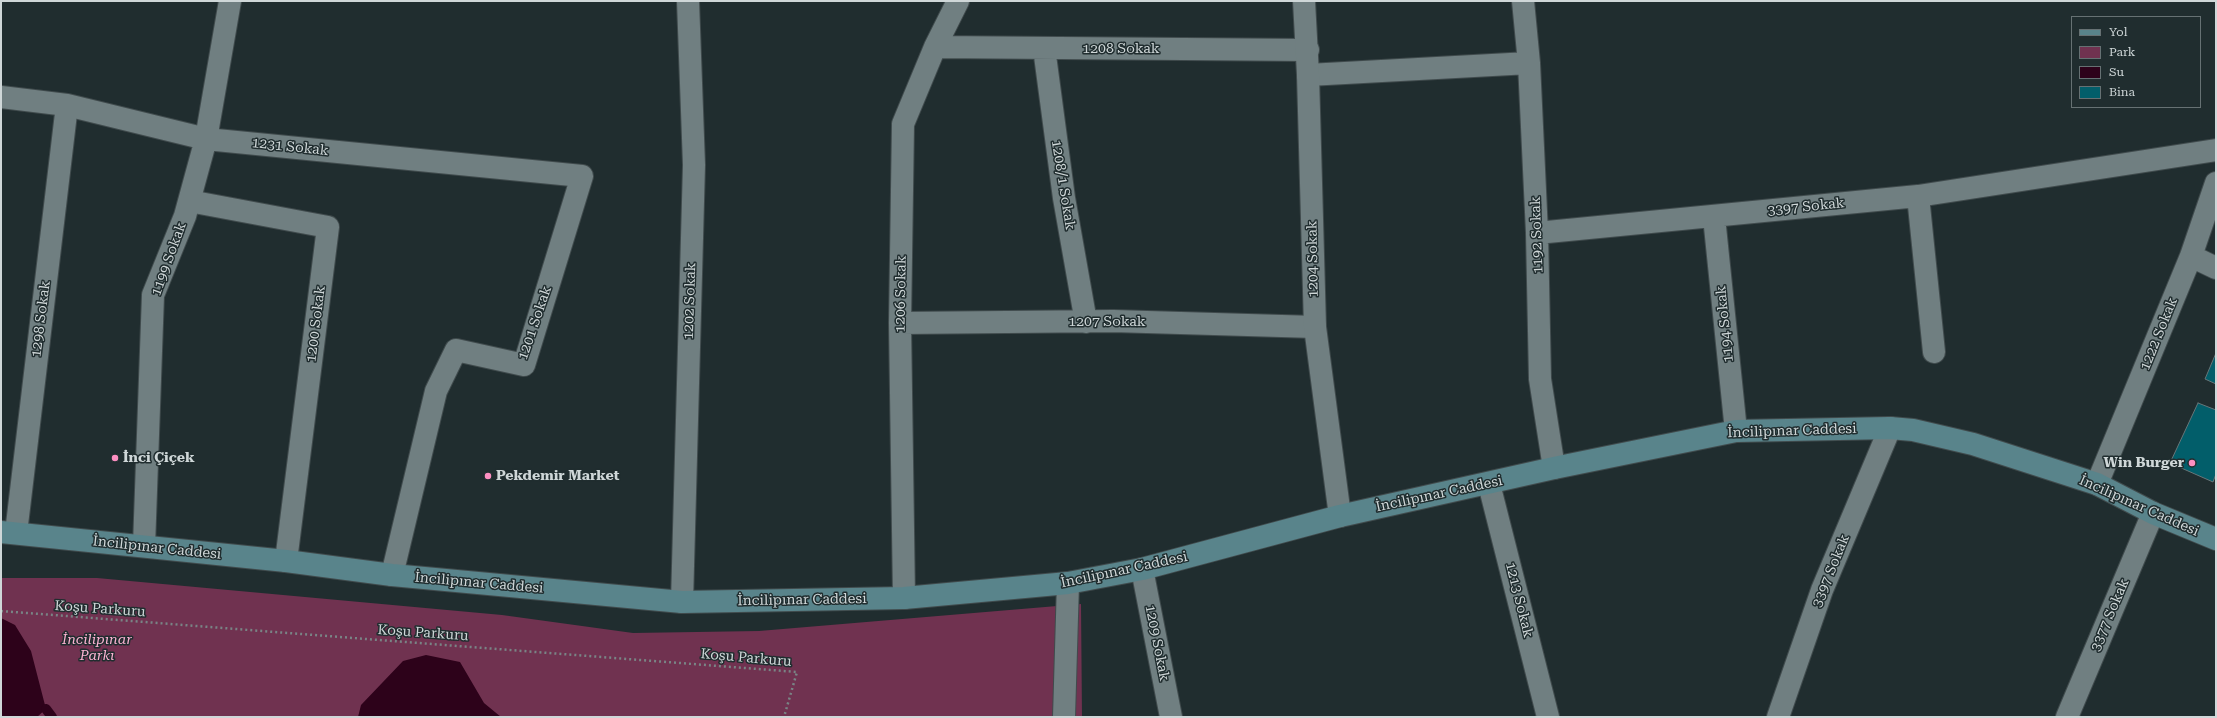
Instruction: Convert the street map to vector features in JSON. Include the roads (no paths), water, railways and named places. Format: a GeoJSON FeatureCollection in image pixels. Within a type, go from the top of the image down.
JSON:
{"type":"FeatureCollection","features":[{"type":"Feature","properties":{"kind":"main road","name":"İncilipınar Caddesi"},"geometry":{"type":"LineString","coordinates":[[8,533],[286,561],[392,575],[682,602],[904,598],[1068,583],[1142,569],[1340,516],[1489,484],[1554,468],[1736,431],[1890,428],[1913,430],[1974,444],[2097,484],[2153,513],[2216,540]]}},
{"type":"Feature","properties":{"kind":"street","name":"1199 Sokak"},"geometry":{"type":"LineString","coordinates":[[144,546],[153,295],[189,201],[206,139],[230,1]]}},
{"type":"Feature","properties":{"kind":"street","name":"1202 Sokak"},"geometry":{"type":"LineString","coordinates":[[682,602],[694,165],[688,1]]}},
{"type":"Feature","properties":{"kind":"street","name":"1206 Sokak"},"geometry":{"type":"LineString","coordinates":[[904,598],[900,323],[903,124],[935,47],[958,1]]}},
{"type":"Feature","properties":{"kind":"street","name":"1204 Sokak"},"geometry":{"type":"LineString","coordinates":[[1304,1],[1308,50],[1315,327],[1340,516]]}},
{"type":"Feature","properties":{"kind":"street","name":"1192 Sokak"},"geometry":{"type":"LineString","coordinates":[[1523,1],[1529,63],[1537,233],[1540,380],[1554,468]]}},
{"type":"Feature","properties":{"kind":"street","name":"1208 Sokak"},"geometry":{"type":"LineString","coordinates":[[935,47],[1308,50]]}},
{"type":"Feature","properties":{"kind":"street","name":"1208/1 Sokak"},"geometry":{"type":"LineString","coordinates":[[1044,48],[1064,198],[1086,322]]}},
{"type":"Feature","properties":{"kind":"street"},"geometry":{"type":"LineString","coordinates":[[1308,75],[1529,63]]}},
{"type":"Feature","properties":{"kind":"street","name":"1231 Sokak"},"geometry":{"type":"LineString","coordinates":[[1,97],[67,105],[206,139],[582,176]]}},
{"type":"Feature","properties":{"kind":"street","name":"1298 Sokak"},"geometry":{"type":"LineString","coordinates":[[8,533],[67,105]]}},
{"type":"Feature","properties":{"kind":"street","name":"3397 Sokak"},"geometry":{"type":"LineString","coordinates":[[1537,233],[1918,196],[2216,150]]}},
{"type":"Feature","properties":{"kind":"street","name":"1201 Sokak"},"geometry":{"type":"LineString","coordinates":[[392,575],[436,391],[456,350],[524,365],[582,176]]}},
{"type":"Feature","properties":{"kind":"street","name":"1222 Sokak"},"geometry":{"type":"LineString","coordinates":[[2097,484],[2190,256],[2216,183]]}},
{"type":"Feature","properties":{"kind":"street"},"geometry":{"type":"LineString","coordinates":[[1918,196],[1934,352]]}},
{"type":"Feature","properties":{"kind":"street","name":"1200 Sokak"},"geometry":{"type":"LineString","coordinates":[[189,201],[328,227],[286,561]]}},
{"type":"Feature","properties":{"kind":"street","name":"1194 Sokak"},"geometry":{"type":"LineString","coordinates":[[1714,217],[1736,431]]}},
{"type":"Feature","properties":{"kind":"street"},"geometry":{"type":"LineString","coordinates":[[2190,256],[2216,268]]}},
{"type":"Feature","properties":{"kind":"street","name":"1207 Sokak"},"geometry":{"type":"LineString","coordinates":[[900,323],[1086,322],[1315,327]]}},
{"type":"Feature","properties":{"kind":"street","name":"3397 Sokak"},"geometry":{"type":"LineString","coordinates":[[1778,717],[1822,590],[1890,428]]}},
{"type":"Feature","properties":{"kind":"street","name":"1213 Sokak"},"geometry":{"type":"LineString","coordinates":[[1489,484],[1548,717]]}},
{"type":"Feature","properties":{"kind":"street","name":"3377 Sokak"},"geometry":{"type":"LineString","coordinates":[[2067,717],[2153,513]]}},
{"type":"Feature","properties":{"kind":"street","name":"1209 Sokak"},"geometry":{"type":"LineString","coordinates":[[1142,569],[1171,717]]}},
{"type":"Feature","properties":{"kind":"street"},"geometry":{"type":"LineString","coordinates":[[1064,717],[1068,583]]}},
{"type":"Feature","properties":{"kind":"water"},"geometry":{"type":"Polygon","coordinates":[[[1,618],[15,625],[31,651],[46,709],[37,717],[1,717],[1,618]]]}},
{"type":"Feature","properties":{"kind":"water"},"geometry":{"type":"Polygon","coordinates":[[[426,655],[460,662],[484,703],[501,717],[358,717],[361,705],[403,661],[426,655]]]}},
{"type":"Feature","properties":{"kind":"waterway"},"geometry":{"type":"LineString","coordinates":[[46,709],[52,717]]}},
{"type":"Feature","properties":{"kind":"place","name":"İnci Çiçek"},"geometry":{"type":"Point","coordinates":[115,458]}},
{"type":"Feature","properties":{"kind":"place","name":"Win Burger"},"geometry":{"type":"Point","coordinates":[2192,463]}},
{"type":"Feature","properties":{"kind":"place","name":"Pekdemir Market"},"geometry":{"type":"Point","coordinates":[488,476]}},
{"type":"Feature","properties":{"kind":"park label","name":"İncilipınar Parkı"},"geometry":{"type":"Point","coordinates":[97,648]}}]}
